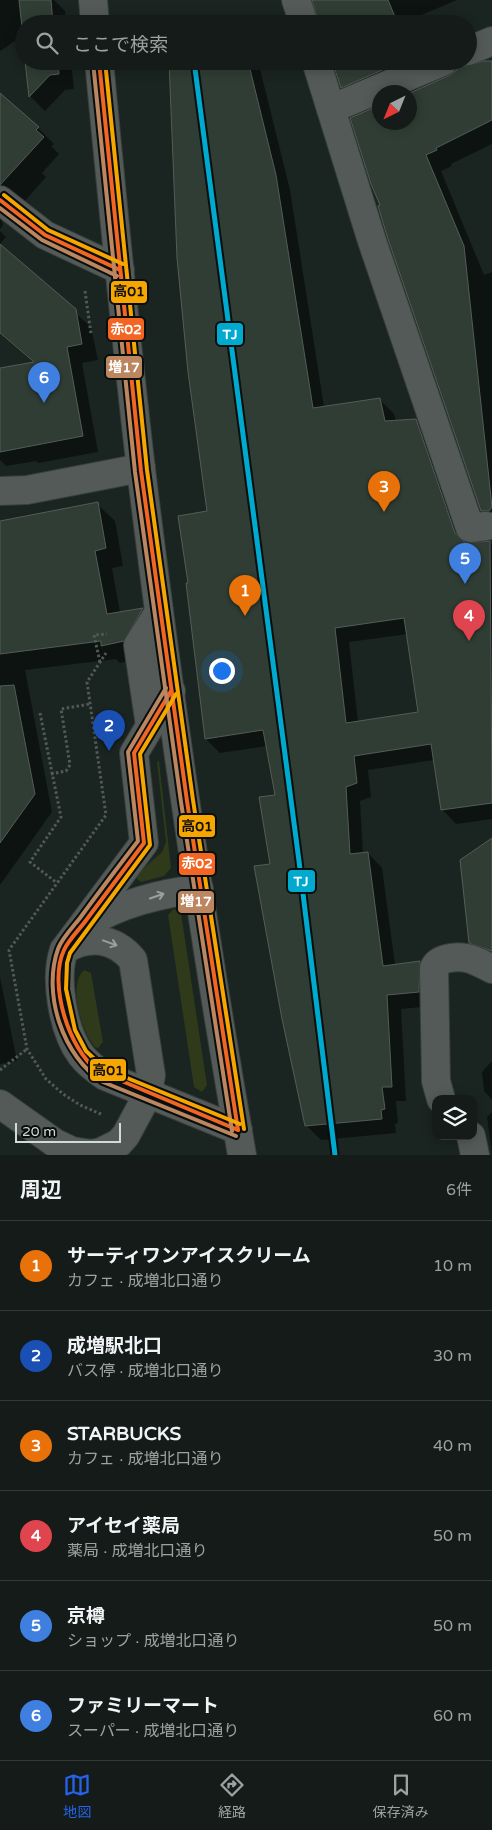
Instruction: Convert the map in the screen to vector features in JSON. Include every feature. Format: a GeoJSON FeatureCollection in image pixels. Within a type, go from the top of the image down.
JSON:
{"type":"FeatureCollection","features":[{"type":"Feature","properties":{"kind":"street"},"geometry":{"type":"LineString","coordinates":[[93,0],[94,15]]}},
{"type":"Feature","properties":{"kind":"street"},"geometry":{"type":"LineString","coordinates":[[296,0],[301,15]]}},
{"type":"Feature","properties":{"kind":"street"},"geometry":{"type":"LineString","coordinates":[[477,47],[492,41]]}},
{"type":"Feature","properties":{"kind":"street"},"geometry":{"type":"LineString","coordinates":[[100,70],[156,614],[171,691],[199,888],[240,1143]]}},
{"type":"Feature","properties":{"kind":"street"},"geometry":{"type":"LineString","coordinates":[[319,70],[372,241],[470,528],[486,526]]}},
{"type":"Feature","properties":{"kind":"street"},"geometry":{"type":"LineString","coordinates":[[331,109],[423,70]]}},
{"type":"Feature","properties":{"kind":"street"},"geometry":{"type":"LineString","coordinates":[[0,200],[45,235],[75,251],[120,270]]}},
{"type":"Feature","properties":{"kind":"street"},"geometry":{"type":"LineString","coordinates":[[0,491],[27,490],[141,468]]}},
{"type":"Feature","properties":{"kind":"street"},"geometry":{"type":"LineString","coordinates":[[150,726],[138,645],[156,614]]}},
{"type":"Feature","properties":{"kind":"street"},"geometry":{"type":"LineString","coordinates":[[171,691],[134,753],[144,843],[64,950],[59,970],[67,1030],[82,1056],[105,1076],[148,1094],[240,1143]]}},
{"type":"Feature","properties":{"kind":"street"},"geometry":{"type":"LineString","coordinates":[[81,929],[108,913],[171,892],[199,888]]}},
{"type":"Feature","properties":{"kind":"street"},"geometry":{"type":"LineString","coordinates":[[0,1104],[63,1148],[82,1154],[110,1149],[119,1143],[129,1130],[148,1094],[151,1074],[133,960],[119,947],[103,940],[83,941],[64,950]]}},
{"type":"Feature","properties":{"kind":"street"},"geometry":{"type":"LineString","coordinates":[[440,1095],[436,1081],[434,968],[436,962],[466,958],[492,969]]}},
{"type":"Feature","properties":{"kind":"street"},"geometry":{"type":"LineString","coordinates":[[473,1140],[475,1155]]}},
{"type":"Feature","properties":{"kind":"path"},"geometry":{"type":"LineString","coordinates":[[75,251],[76,269],[86,293],[92,341]]}},
{"type":"Feature","properties":{"kind":"path"},"geometry":{"type":"LineString","coordinates":[[100,662],[94,635],[106,634]]}},
{"type":"Feature","properties":{"kind":"path"},"geometry":{"type":"LineString","coordinates":[[111,646],[87,682],[106,815],[9,950],[28,1049],[46,1079],[63,1094],[129,1130]]}},
{"type":"Feature","properties":{"kind":"path"},"geometry":{"type":"LineString","coordinates":[[52,774],[66,771],[70,765],[61,709],[90,704]]}},
{"type":"Feature","properties":{"kind":"path"},"geometry":{"type":"LineString","coordinates":[[40,713],[61,817],[30,862],[57,883]]}},
{"type":"Feature","properties":{"kind":"path"},"geometry":{"type":"LineString","coordinates":[[0,1070],[28,1049]]}},
{"type":"Feature","properties":{"kind":"green space"},"geometry":{"type":"Polygon","coordinates":[[[159,761],[171,868],[164,876],[141,882],[136,878],[138,873],[162,852],[166,842],[157,762],[159,761]]]}},
{"type":"Feature","properties":{"kind":"green space"},"geometry":{"type":"Polygon","coordinates":[[[174,909],[181,913],[207,1085],[202,1092],[194,1087],[168,915],[174,909]]]}},
{"type":"Feature","properties":{"kind":"green space"},"geometry":{"type":"Polygon","coordinates":[[[84,970],[91,973],[103,1042],[98,1048],[95,1047],[85,1031],[78,1009],[77,986],[79,977],[84,970]]]}},
{"type":"Feature","properties":{"kind":"building"},"geometry":{"type":"Polygon","coordinates":[[[19,0],[51,0],[52,15],[21,15],[19,0]]]}},
{"type":"Feature","properties":{"kind":"building"},"geometry":{"type":"Polygon","coordinates":[[[312,0],[388,0],[394,15],[316,15],[312,0]]]}},
{"type":"Feature","properties":{"kind":"building"},"geometry":{"type":"Polygon","coordinates":[[[492,61],[492,120],[426,155],[464,246],[492,507],[489,511],[481,511],[387,236],[378,206],[380,205],[371,184],[350,118],[372,108],[372,130],[417,130],[417,90],[450,75],[456,70],[477,70],[477,63],[492,61]]]}},
{"type":"Feature","properties":{"kind":"building"},"geometry":{"type":"Polygon","coordinates":[[[26,70],[59,70],[59,74],[50,75],[29,97],[26,70]]]}},
{"type":"Feature","properties":{"kind":"building"},"geometry":{"type":"Polygon","coordinates":[[[169,70],[250,70],[276,175],[313,408],[380,398],[385,421],[416,419],[455,533],[465,543],[490,541],[492,803],[441,810],[431,744],[354,756],[357,783],[346,787],[350,854],[368,852],[383,966],[420,961],[419,992],[387,995],[392,1087],[382,1087],[385,1109],[381,1110],[382,1119],[305,1126],[282,1019],[254,866],[270,864],[259,797],[275,795],[263,730],[205,739],[186,583],[188,583],[178,516],[207,511],[188,372],[177,258],[169,70]],[[404,618],[335,628],[346,723],[418,712],[404,618]]]}},
{"type":"Feature","properties":{"kind":"building"},"geometry":{"type":"Polygon","coordinates":[[[335,70],[382,70],[341,88],[335,70]]]}},
{"type":"Feature","properties":{"kind":"building"},"geometry":{"type":"Polygon","coordinates":[[[0,93],[39,127],[36,130],[44,137],[0,185],[0,93]]]}},
{"type":"Feature","properties":{"kind":"building"},"geometry":{"type":"Polygon","coordinates":[[[0,244],[76,309],[82,344],[67,347],[83,436],[0,452],[0,368],[34,362],[0,333],[0,244]]]}},
{"type":"Feature","properties":{"kind":"building"},"geometry":{"type":"Polygon","coordinates":[[[98,502],[106,548],[95,551],[107,614],[143,608],[124,641],[101,646],[101,641],[0,654],[0,521],[98,502]]]}},
{"type":"Feature","properties":{"kind":"building"},"geometry":{"type":"Polygon","coordinates":[[[14,685],[35,794],[0,843],[0,686],[14,685]]]}},
{"type":"Feature","properties":{"kind":"building"},"geometry":{"type":"Polygon","coordinates":[[[492,838],[492,951],[469,943],[460,860],[492,838]]]}},
{"type":"Feature","properties":{"kind":"transit line","name":"増17"},"geometry":{"type":"LineString","coordinates":[[94,70],[135,472],[181,802],[232,1131]]}},
{"type":"Feature","properties":{"kind":"transit line","name":"赤02"},"geometry":{"type":"LineString","coordinates":[[100,70],[141,471],[187,801],[238,1130]]}},
{"type":"Feature","properties":{"kind":"transit line","name":"高01"},"geometry":{"type":"LineString","coordinates":[[106,70],[147,470],[193,800],[244,1129]]}},
{"type":"Feature","properties":{"kind":"transit line","name":"TJ"},"geometry":{"type":"LineString","coordinates":[[195,70],[299,861],[335,1155]]}},
{"type":"Feature","properties":{"kind":"transit line","name":"高01"},"geometry":{"type":"LineString","coordinates":[[4,195],[48,230],[123,264]]}},
{"type":"Feature","properties":{"kind":"transit line","name":"赤02"},"geometry":{"type":"LineString","coordinates":[[0,200],[45,235],[120,270]]}},
{"type":"Feature","properties":{"kind":"transit line","name":"増17"},"geometry":{"type":"LineString","coordinates":[[0,208],[42,240],[117,276]]}},
{"type":"Feature","properties":{"kind":"transit line","name":"増17"},"geometry":{"type":"LineString","coordinates":[[166,688],[128,752],[138,841],[60,945],[54,967],[55,1004],[59,1023],[67,1041],[89,1071],[103,1082],[236,1136]]}},
{"type":"Feature","properties":{"kind":"transit line","name":"赤02"},"geometry":{"type":"LineString","coordinates":[[171,691],[134,753],[144,843],[66,946],[60,964],[58,980],[60,998],[70,1032],[78,1048],[98,1071],[238,1130]]}},
{"type":"Feature","properties":{"kind":"transit line","name":"高01"},"geometry":{"type":"LineString","coordinates":[[176,694],[140,754],[150,845],[70,953],[67,963],[66,989],[75,1030],[86,1051],[105,1069],[240,1124]]}},
{"type":"Feature","properties":{"kind":"place","name":"ファミリーマート"},"geometry":{"type":"Point","coordinates":[44,403]}},
{"type":"Feature","properties":{"kind":"place","name":"STARBUCKS"},"geometry":{"type":"Point","coordinates":[384,512]}},
{"type":"Feature","properties":{"kind":"place","name":"京樽"},"geometry":{"type":"Point","coordinates":[465,584]}},
{"type":"Feature","properties":{"kind":"place","name":"サーティワンアイスクリーム"},"geometry":{"type":"Point","coordinates":[245,616]}},
{"type":"Feature","properties":{"kind":"place","name":"アイセイ薬局"},"geometry":{"type":"Point","coordinates":[469,641]}},
{"type":"Feature","properties":{"kind":"place","name":"成増駅北口"},"geometry":{"type":"Point","coordinates":[109,751]}}]}
